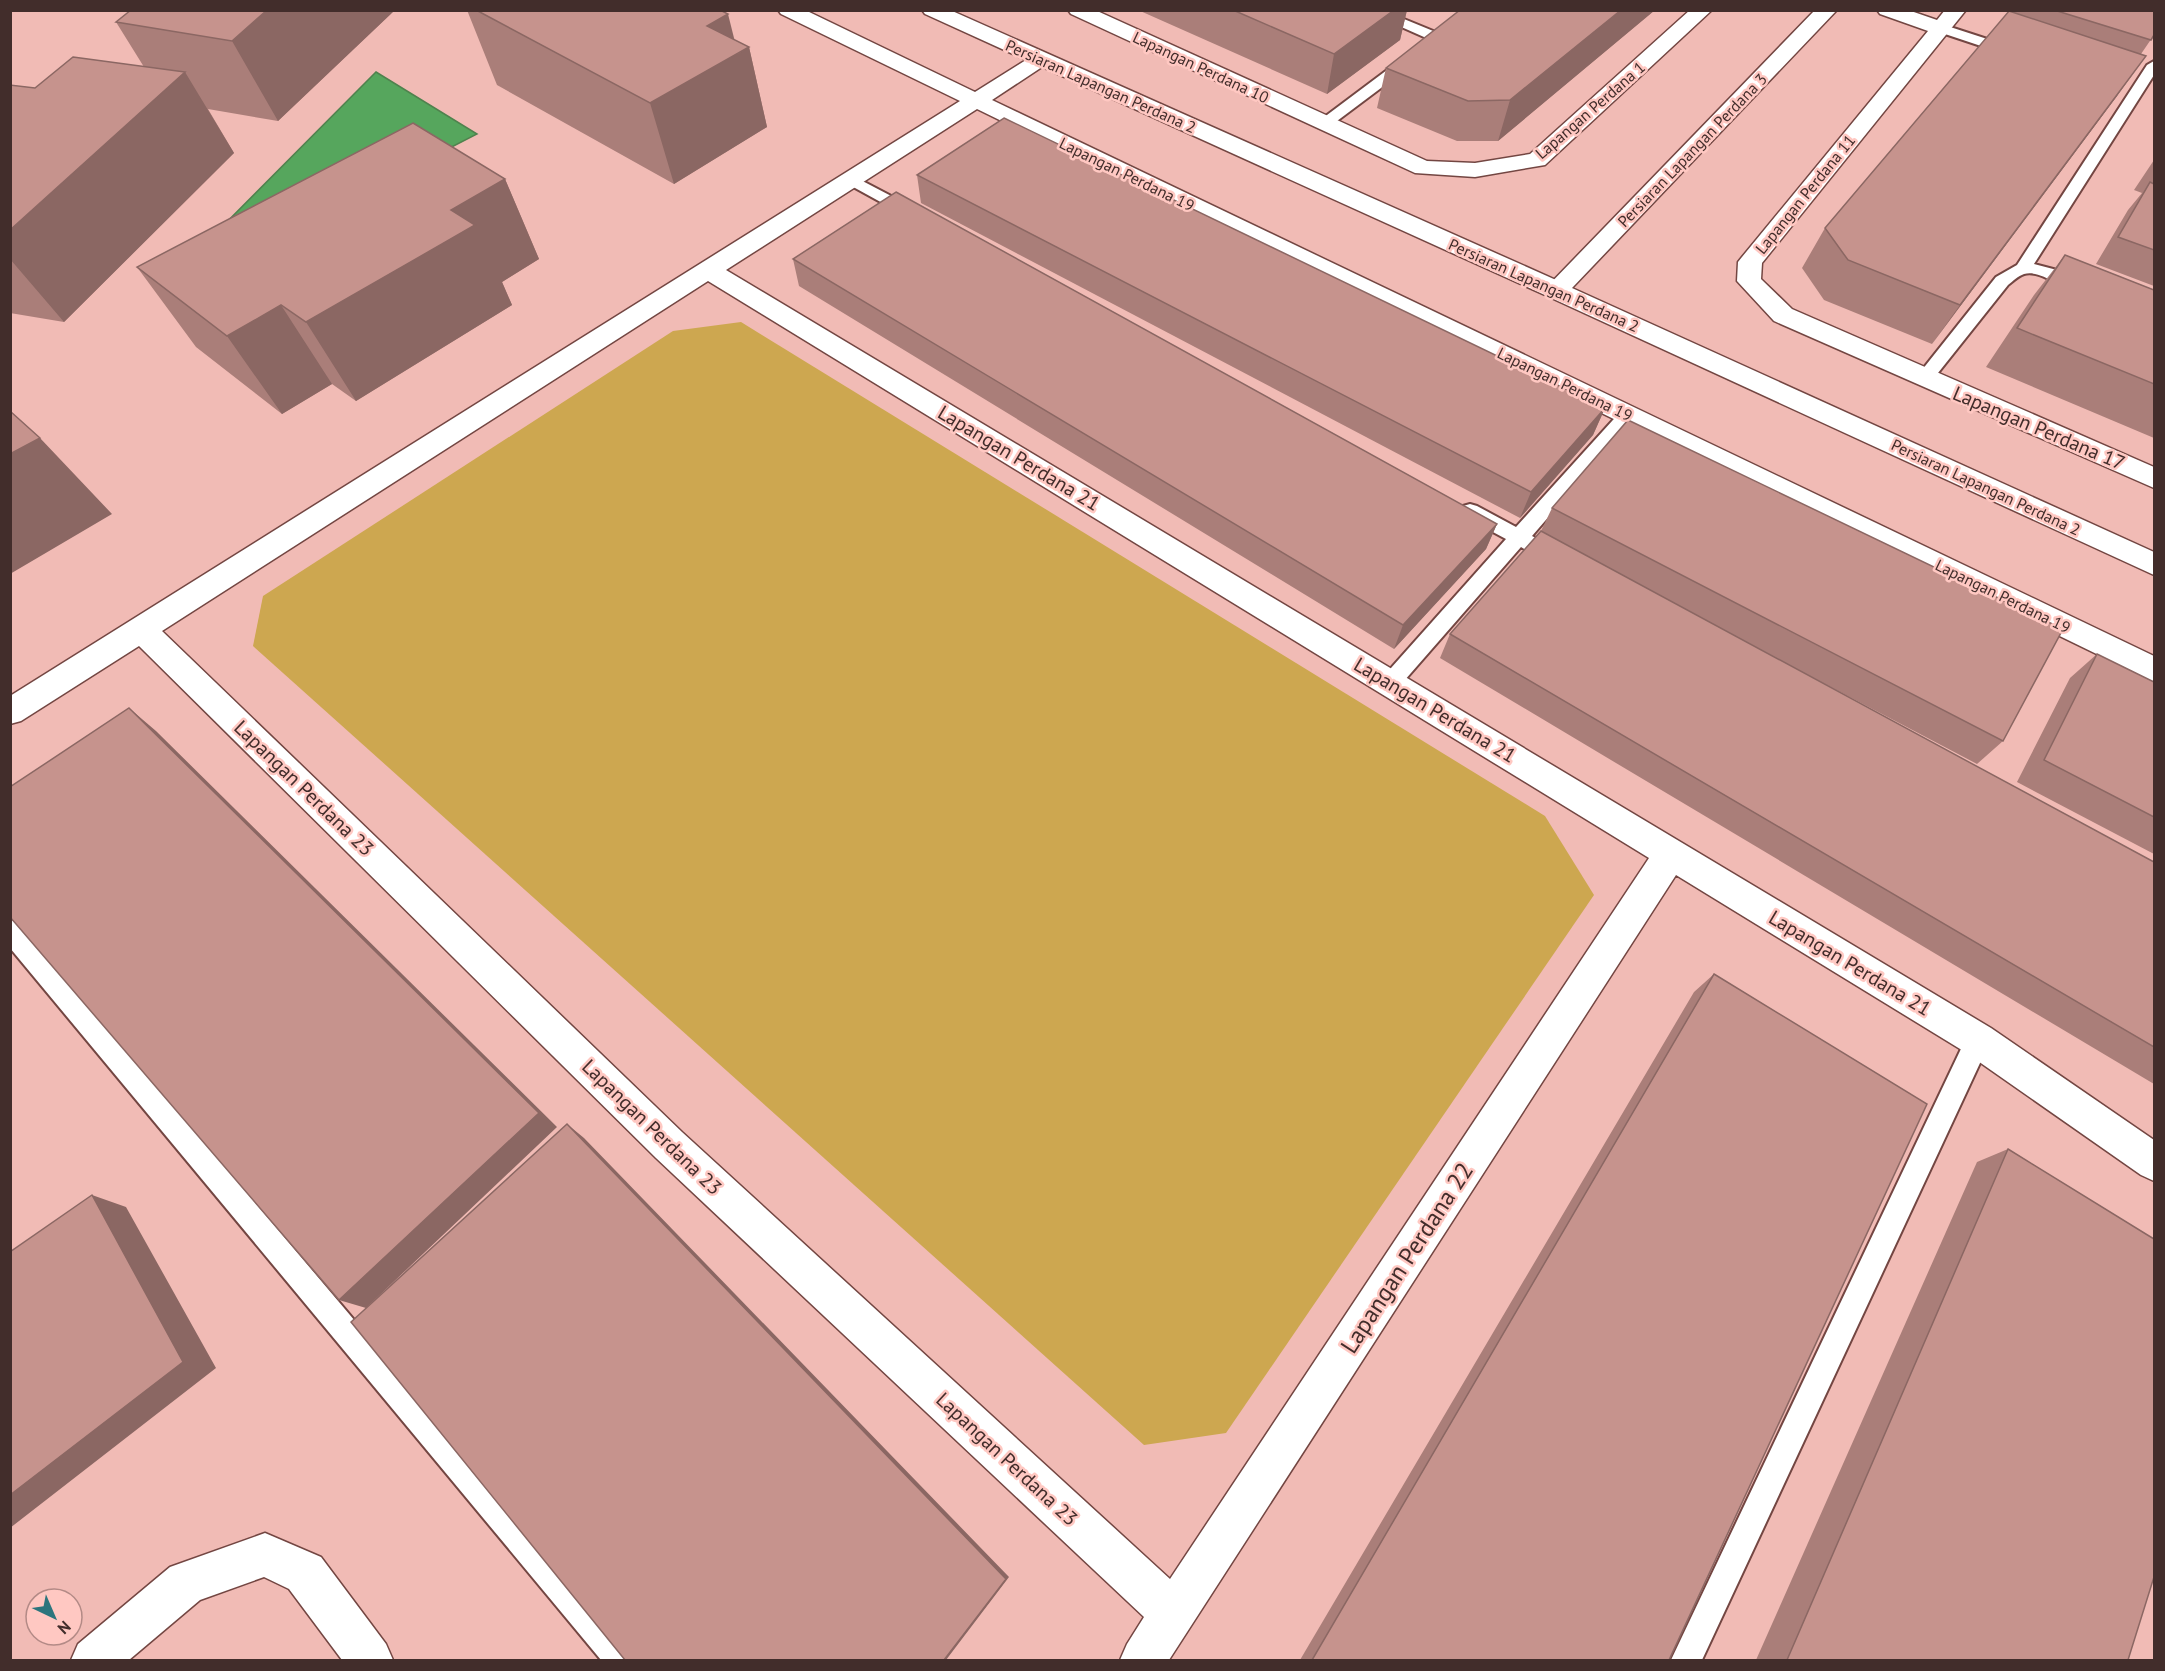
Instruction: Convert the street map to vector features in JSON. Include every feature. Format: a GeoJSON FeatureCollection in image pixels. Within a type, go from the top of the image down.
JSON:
{"type":"FeatureCollection","features":[{"type":"Feature","properties":{"kind":"street","name":"Lapangan Perdana 19"},"geometry":{"type":"LineString","coordinates":[[788,10],[2154,670]]}},
{"type":"Feature","properties":{"kind":"street","name":"Persiaran Lapangan Perdana 2"},"geometry":{"type":"LineString","coordinates":[[932,10],[1556,290],[2154,564]]}},
{"type":"Feature","properties":{"kind":"street","name":"Lapangan Perdana 10"},"geometry":{"type":"LineString","coordinates":[[1078,10],[1324,124]]}},
{"type":"Feature","properties":{"kind":"street","name":"Lapangan Perdana 1"},"geometry":{"type":"LineString","coordinates":[[1324,124],[1423,168],[1475,170],[1537,160],[1702,10]]}},
{"type":"Feature","properties":{"kind":"street","name":"Persiaran Lapangan Perdana 3"},"geometry":{"type":"LineString","coordinates":[[1556,290],[1827,10]]}},
{"type":"Feature","properties":{"kind":"street"},"geometry":{"type":"LineString","coordinates":[[1887,10],[1949,19]]}},
{"type":"Feature","properties":{"kind":"street","name":"Lapangan Perdana 11"},"geometry":{"type":"LineString","coordinates":[[1924,379],[1783,315],[1749,281],[1750,262],[1949,19]]}},
{"type":"Feature","properties":{"kind":"street"},"geometry":{"type":"LineString","coordinates":[[10,712],[1041,59]]}},
{"type":"Feature","properties":{"kind":"street","name":"Lapangan Perdana 21"},"geometry":{"type":"LineString","coordinates":[[708,270],[1978,1040],[2154,1162]]}},
{"type":"Feature","properties":{"kind":"street","name":"Lapangan Perdana 17"},"geometry":{"type":"LineString","coordinates":[[1924,379],[2154,478]]}},
{"type":"Feature","properties":{"kind":"street","name":"Lapangan Perdana 23"},"geometry":{"type":"LineString","coordinates":[[141,629],[669,1145],[1174,1614]]}},
{"type":"Feature","properties":{"kind":"street","name":"Lapangan Perdana 22"},"geometry":{"type":"LineString","coordinates":[[1143,1660],[1670,855]]}},
{"type":"Feature","properties":{"kind":"street"},"geometry":{"type":"LineString","coordinates":[[94,1660],[186,1583],[265,1555],[304,1573],[370,1660]]}},
{"type":"Feature","properties":{"kind":"lane"},"geometry":{"type":"LineString","coordinates":[[1324,124],[1434,42],[1369,10]]}},
{"type":"Feature","properties":{"kind":"lane"},"geometry":{"type":"LineString","coordinates":[[1949,19],[2028,57]]}},
{"type":"Feature","properties":{"kind":"lane"},"geometry":{"type":"LineString","coordinates":[[1924,379],[2002,281],[2023,269],[2131,91],[2154,65]]}},
{"type":"Feature","properties":{"kind":"lane"},"geometry":{"type":"LineString","coordinates":[[850,180],[924,219]]}},
{"type":"Feature","properties":{"kind":"lane"},"geometry":{"type":"LineString","coordinates":[[2023,269],[2045,272],[2089,290]]}},
{"type":"Feature","properties":{"kind":"lane"},"geometry":{"type":"LineString","coordinates":[[1390,682],[1628,414]]}},
{"type":"Feature","properties":{"kind":"lane"},"geometry":{"type":"LineString","coordinates":[[1456,504],[1570,565]]}},
{"type":"Feature","properties":{"kind":"lane"},"geometry":{"type":"LineString","coordinates":[[10,930],[621,1660]]}},
{"type":"Feature","properties":{"kind":"lane"},"geometry":{"type":"LineString","coordinates":[[1686,1660],[1978,1040]]}},
{"type":"Feature","properties":{"kind":"shaded area"},"geometry":{"type":"Polygon","coordinates":[[[376,72],[477,134],[401,173],[192,257],[376,72]]]}},
{"type":"Feature","properties":{"kind":"shaded area"},"geometry":{"type":"Polygon","coordinates":[[[741,322],[1545,816],[1594,895],[1226,1433],[1144,1445],[253,646],[263,596],[673,331],[741,322]]]}},
{"type":"Feature","properties":{"kind":"building"},"geometry":{"type":"Polygon","coordinates":[[[131,10],[267,10],[232,41],[116,22],[131,10]]]}},
{"type":"Feature","properties":{"kind":"building"},"geometry":{"type":"Polygon","coordinates":[[[476,10],[720,10],[728,14],[707,26],[749,47],[650,103],[476,10]]]}},
{"type":"Feature","properties":{"kind":"building"},"geometry":{"type":"Polygon","coordinates":[[[1233,10],[1394,10],[1334,54],[1233,10]]]}},
{"type":"Feature","properties":{"kind":"building"},"geometry":{"type":"Polygon","coordinates":[[[1460,10],[1621,10],[1510,100],[1468,101],[1386,68],[1460,10]]]}},
{"type":"Feature","properties":{"kind":"building"},"geometry":{"type":"Polygon","coordinates":[[[2054,10],[2154,10],[2154,35],[2151,40],[2054,10]]]}},
{"type":"Feature","properties":{"kind":"building"},"geometry":{"type":"Polygon","coordinates":[[[2009,11],[2146,56],[1960,305],[1848,260],[1825,228],[2009,11]]]}},
{"type":"Feature","properties":{"kind":"building"},"geometry":{"type":"Polygon","coordinates":[[[73,57],[185,72],[10,230],[10,85],[35,88],[73,57]]]}},
{"type":"Feature","properties":{"kind":"building"},"geometry":{"type":"Polygon","coordinates":[[[1004,118],[1605,408],[1531,492],[917,175],[1004,118]]]}},
{"type":"Feature","properties":{"kind":"building"},"geometry":{"type":"Polygon","coordinates":[[[413,123],[505,179],[451,210],[475,225],[306,322],[281,305],[227,336],[137,267],[413,123]]]}},
{"type":"Feature","properties":{"kind":"building"},"geometry":{"type":"Polygon","coordinates":[[[2150,182],[2154,184],[2154,250],[2118,237],[2150,182]]]}},
{"type":"Feature","properties":{"kind":"building"},"geometry":{"type":"Polygon","coordinates":[[[896,192],[1497,524],[1403,625],[793,259],[896,192]]]}},
{"type":"Feature","properties":{"kind":"building"},"geometry":{"type":"Polygon","coordinates":[[[2065,255],[2154,290],[2154,384],[2017,328],[2065,255]]]}},
{"type":"Feature","properties":{"kind":"building"},"geometry":{"type":"Polygon","coordinates":[[[10,411],[40,438],[10,454],[10,411]]]}},
{"type":"Feature","properties":{"kind":"building"},"geometry":{"type":"Polygon","coordinates":[[[1628,420],[2063,629],[2003,741],[1552,508],[1628,420]]]}},
{"type":"Feature","properties":{"kind":"building"},"geometry":{"type":"Polygon","coordinates":[[[1541,531],[2154,862],[2154,1047],[1450,634],[1541,531]]]}},
{"type":"Feature","properties":{"kind":"building"},"geometry":{"type":"Polygon","coordinates":[[[2097,654],[2154,682],[2154,817],[2044,760],[2097,654]]]}},
{"type":"Feature","properties":{"kind":"building"},"geometry":{"type":"Polygon","coordinates":[[[129,708],[539,1113],[339,1300],[10,917],[10,787],[129,708]]]}},
{"type":"Feature","properties":{"kind":"building"},"geometry":{"type":"Polygon","coordinates":[[[1714,974],[1927,1104],[1669,1660],[1312,1660],[1714,974]]]}},
{"type":"Feature","properties":{"kind":"building"},"geometry":{"type":"Polygon","coordinates":[[[567,1124],[1006,1579],[944,1660],[625,1660],[351,1322],[567,1124]]]}},
{"type":"Feature","properties":{"kind":"building"},"geometry":{"type":"Polygon","coordinates":[[[2008,1149],[2154,1239],[2154,1577],[2128,1660],[1787,1660],[2008,1149]]]}},
{"type":"Feature","properties":{"kind":"building"},"geometry":{"type":"Polygon","coordinates":[[[92,1195],[183,1362],[10,1495],[10,1252],[92,1195]]]}}]}
